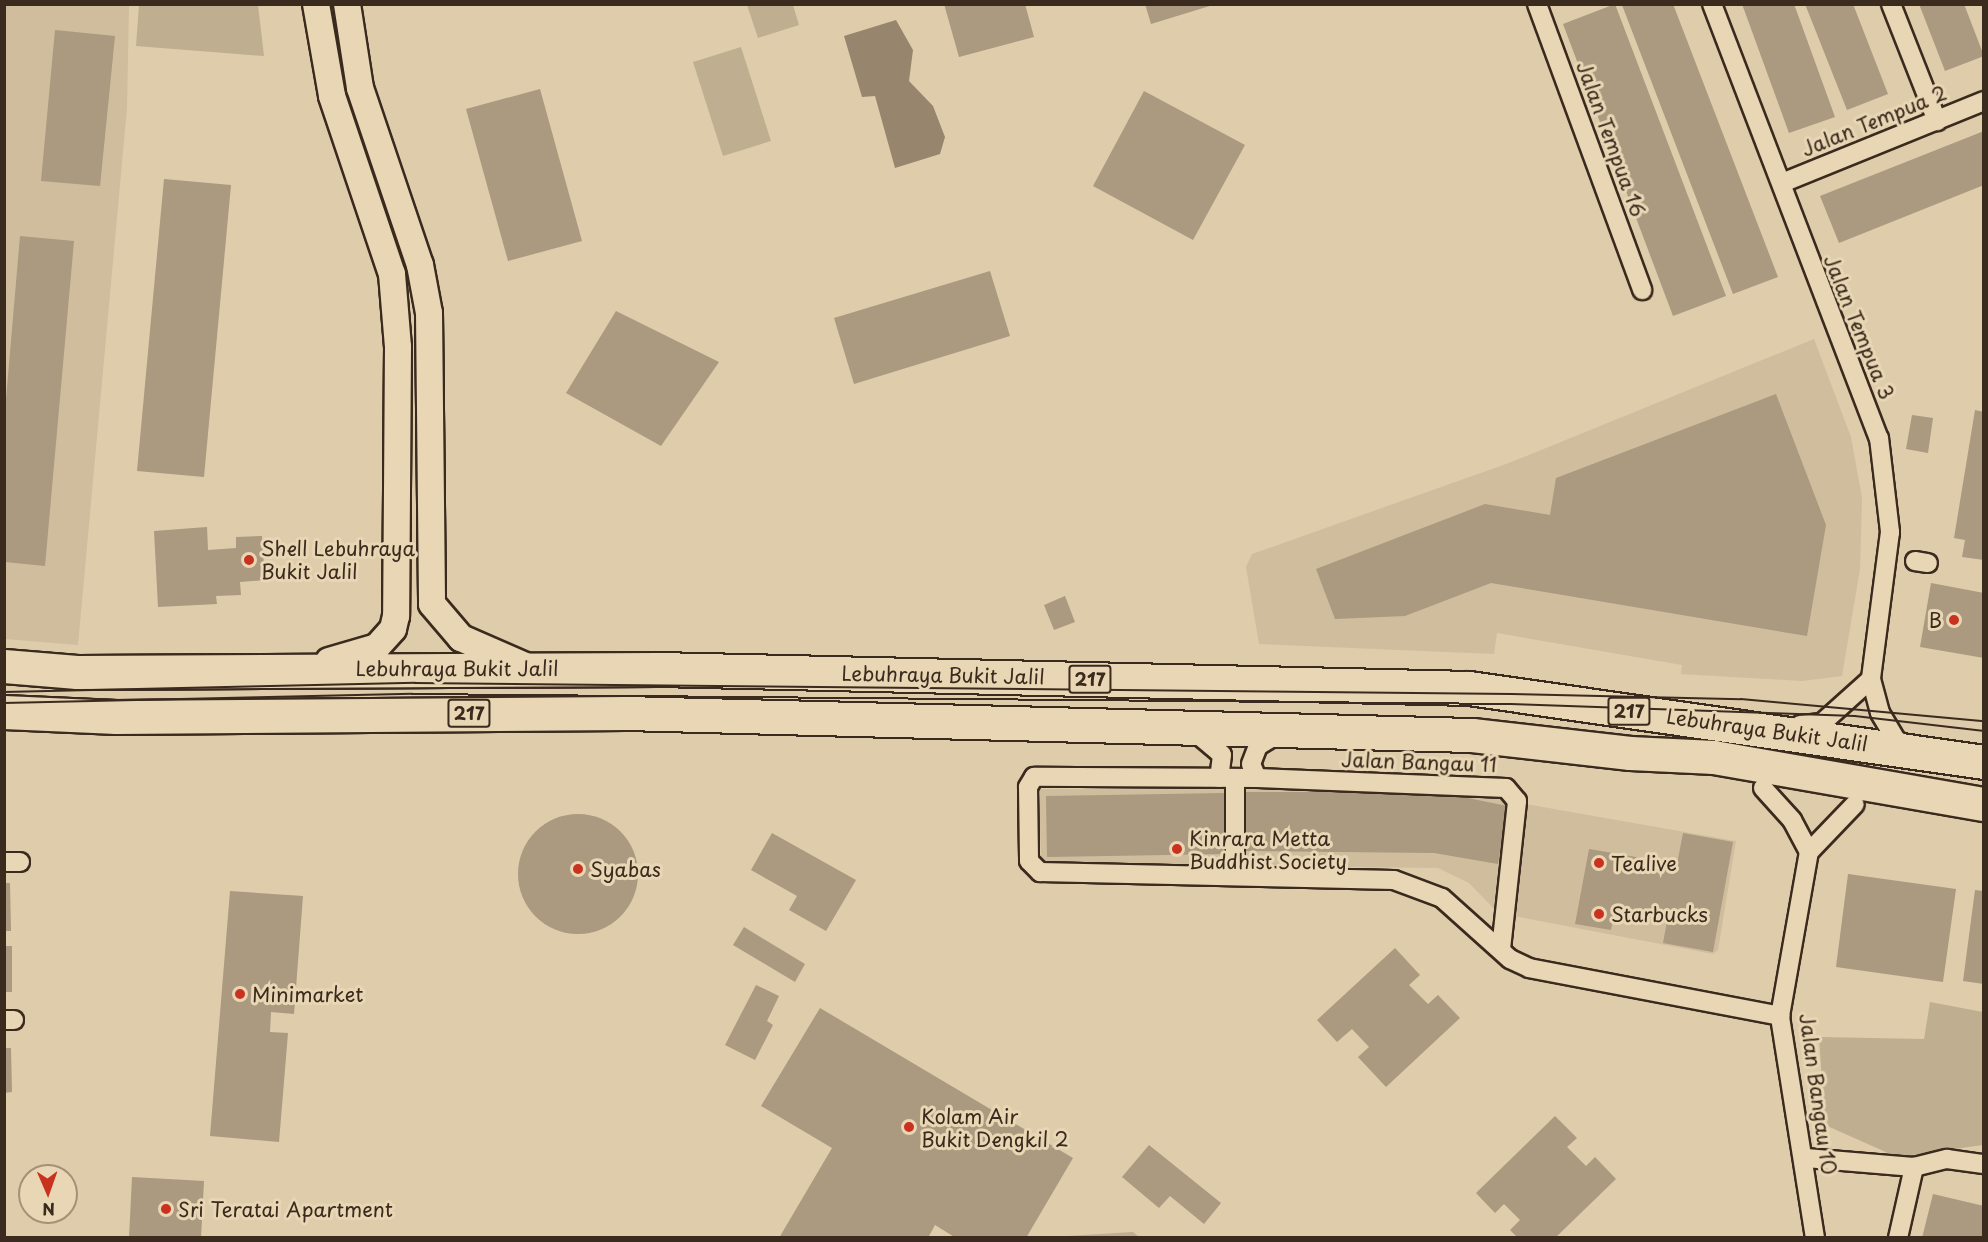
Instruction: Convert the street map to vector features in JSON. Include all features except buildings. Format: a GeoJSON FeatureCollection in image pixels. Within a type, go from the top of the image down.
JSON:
{"type":"FeatureCollection","features":[{"type":"Feature","properties":{"kind":"highway","name":"Lebuhraya Bukit Jalil"},"geometry":{"type":"LineString","coordinates":[[4,666],[77,672],[528,667],[1469,688],[1983,762]]}},
{"type":"Feature","properties":{"kind":"highway","name":"217"},"geometry":{"type":"LineString","coordinates":[[4,712],[116,717],[625,713],[1184,725],[1472,735],[1630,753]]}},
{"type":"Feature","properties":{"kind":"highway"},"geometry":{"type":"LineString","coordinates":[[1630,753],[1763,788],[1983,827]]}},
{"type":"Feature","properties":{"kind":"highway"},"geometry":{"type":"LineString","coordinates":[[1630,753],[1714,757],[1983,804]]}},
{"type":"Feature","properties":{"kind":"main road"},"geometry":{"type":"LineString","coordinates":[[288,668],[358,656],[393,629],[400,486],[392,274],[332,96],[316,4]]}},
{"type":"Feature","properties":{"kind":"main road"},"geometry":{"type":"LineString","coordinates":[[346,4],[360,88],[420,265],[429,313],[432,604],[441,621],[461,638],[528,667]]}},
{"type":"Feature","properties":{"kind":"main road"},"geometry":{"type":"LineString","coordinates":[[400,486],[430,486]]}},
{"type":"Feature","properties":{"kind":"street","name":"Jalan Tempua 16"},"geometry":{"type":"LineString","coordinates":[[1537,4],[1642,290]]}},
{"type":"Feature","properties":{"kind":"street","name":"Jalan Tempua 3"},"geometry":{"type":"LineString","coordinates":[[1712,4],[1879,438],[1886,474],[1890,532],[1871,679],[1880,713],[1897,741],[1923,752]]}},
{"type":"Feature","properties":{"kind":"street"},"geometry":{"type":"LineString","coordinates":[[1891,4],[1937,121]]}},
{"type":"Feature","properties":{"kind":"street","name":"Jalan Tempua 2"},"geometry":{"type":"LineString","coordinates":[[1782,183],[1983,101]]}},
{"type":"Feature","properties":{"kind":"street"},"geometry":{"type":"LineString","coordinates":[[1737,726],[1822,723],[1871,679]]}},
{"type":"Feature","properties":{"kind":"street"},"geometry":{"type":"LineString","coordinates":[[1184,725],[1217,746],[1227,778],[1236,875]]}},
{"type":"Feature","properties":{"kind":"street"},"geometry":{"type":"LineString","coordinates":[[1257,778],[1251,764],[1258,746],[1289,728]]}},
{"type":"Feature","properties":{"kind":"street","name":"Jalan Bangau 11"},"geometry":{"type":"LineString","coordinates":[[1034,777],[1257,778],[1506,788],[1516,795],[1501,949],[1442,898],[1394,880],[1040,872],[1029,861],[1028,787],[1034,777]]}},
{"type":"Feature","properties":{"kind":"street"},"geometry":{"type":"LineString","coordinates":[[1763,788],[1792,820],[1809,852],[1855,804]]}},
{"type":"Feature","properties":{"kind":"street","name":"Jalan Bangau 10"},"geometry":{"type":"LineString","coordinates":[[1809,852],[1780,1016],[1806,1158],[1815,1238]]}},
{"type":"Feature","properties":{"kind":"street"},"geometry":{"type":"LineString","coordinates":[[1501,949],[1529,968],[1780,1016]]}},
{"type":"Feature","properties":{"kind":"street"},"geometry":{"type":"LineString","coordinates":[[1806,1158],[1914,1167],[1947,1159],[1983,1164]]}},
{"type":"Feature","properties":{"kind":"street"},"geometry":{"type":"LineString","coordinates":[[1898,1238],[1914,1167]]}},
{"type":"Feature","properties":{"kind":"shaded area"},"geometry":{"type":"Polygon","coordinates":[[[4,5],[129,5],[127,108],[78,645],[5,639],[4,5]]]}},
{"type":"Feature","properties":{"kind":"shaded area"},"geometry":{"type":"Polygon","coordinates":[[[139,5],[258,5],[264,56],[136,46],[139,5]]]}},
{"type":"Feature","properties":{"kind":"shaded area"},"geometry":{"type":"Polygon","coordinates":[[[747,5],[793,5],[799,25],[758,38],[747,5]]]}},
{"type":"Feature","properties":{"kind":"shaded area"},"geometry":{"type":"Polygon","coordinates":[[[896,20],[913,50],[909,81],[933,106],[945,137],[940,154],[895,168],[875,96],[862,97],[844,36],[896,20]]]}},
{"type":"Feature","properties":{"kind":"shaded area"},"geometry":{"type":"Polygon","coordinates":[[[741,47],[771,141],[723,156],[693,62],[741,47]]]}},
{"type":"Feature","properties":{"kind":"shaded area"},"geometry":{"type":"Polygon","coordinates":[[[1814,339],[1851,437],[1862,498],[1860,569],[1842,676],[1802,681],[1681,674],[1682,665],[1497,633],[1494,654],[1259,644],[1246,567],[1252,554],[1509,463],[1814,339]]]}},
{"type":"Feature","properties":{"kind":"shaded area"},"geometry":{"type":"Polygon","coordinates":[[[1039,789],[1446,790],[1736,841],[1718,950],[1713,954],[1498,913],[1469,883],[1438,868],[1041,863],[1039,789]]]}},
{"type":"Feature","properties":{"kind":"shaded area"},"geometry":{"type":"Polygon","coordinates":[[[1930,1002],[1983,1012],[1983,1145],[1897,1157],[1825,1125],[1819,1037],[1924,1039],[1930,1002]]]}},
{"type":"Feature","properties":{"kind":"shaded area"},"geometry":{"type":"Polygon","coordinates":[[[1133,1232],[1139,1237],[1051,1237],[1133,1232]]]}},
{"type":"Feature","properties":{"kind":"tram line"},"geometry":{"type":"LineString","coordinates":[[4,692],[415,683],[1512,694],[1741,699],[1984,721]]}},
{"type":"Feature","properties":{"kind":"tram line"},"geometry":{"type":"LineString","coordinates":[[4,703],[412,694],[1511,704],[1855,716],[1984,731]]}},
{"type":"Feature","properties":{"kind":"place","name":"Shell Lebuhraya Bukit Jalil"},"geometry":{"type":"Point","coordinates":[249,560]}},
{"type":"Feature","properties":{"kind":"place","name":"B"},"geometry":{"type":"Point","coordinates":[1954,620]}},
{"type":"Feature","properties":{"kind":"place","name":"Kinrara Metta Buddhist Society"},"geometry":{"type":"Point","coordinates":[1177,849]}},
{"type":"Feature","properties":{"kind":"place","name":"Tealive"},"geometry":{"type":"Point","coordinates":[1599,863]}},
{"type":"Feature","properties":{"kind":"place","name":"Syabas"},"geometry":{"type":"Point","coordinates":[578,869]}},
{"type":"Feature","properties":{"kind":"place","name":"Starbucks"},"geometry":{"type":"Point","coordinates":[1599,914]}},
{"type":"Feature","properties":{"kind":"place","name":"Minimarket"},"geometry":{"type":"Point","coordinates":[240,994]}},
{"type":"Feature","properties":{"kind":"place","name":"Kolam Air Bukit Dengkil 2"},"geometry":{"type":"Point","coordinates":[909,1127]}},
{"type":"Feature","properties":{"kind":"place","name":"Sri Teratai Apartment"},"geometry":{"type":"Point","coordinates":[166,1209]}}]}
